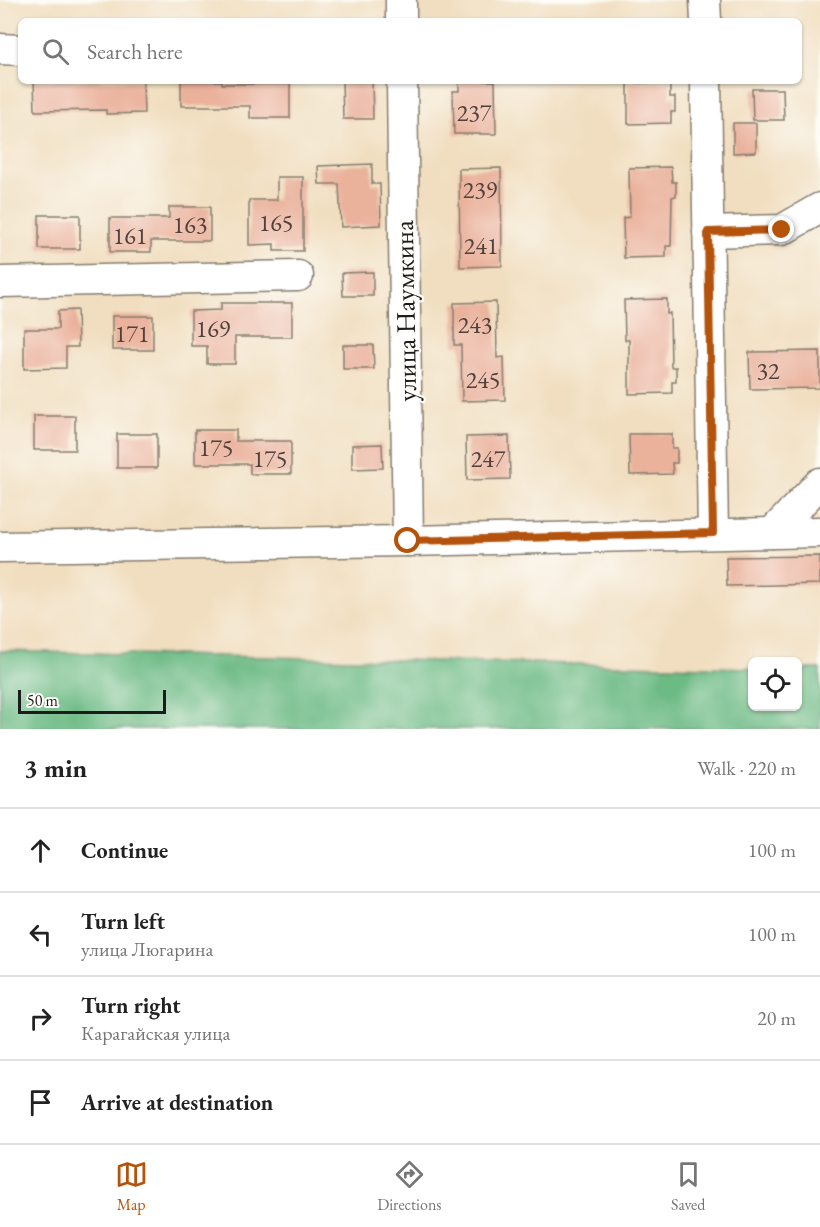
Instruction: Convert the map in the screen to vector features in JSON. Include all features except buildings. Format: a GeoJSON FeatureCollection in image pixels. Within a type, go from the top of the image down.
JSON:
{"type":"FeatureCollection","features":[{"type":"Feature","properties":{"kind":"street"},"geometry":{"type":"LineString","coordinates":[[401,0],[401,18]]}},
{"type":"Feature","properties":{"kind":"street"},"geometry":{"type":"LineString","coordinates":[[705,0],[706,18]]}},
{"type":"Feature","properties":{"kind":"street"},"geometry":{"type":"LineString","coordinates":[[0,50],[18,50]]}},
{"type":"Feature","properties":{"kind":"street","name":"улица Наумкина"},"geometry":{"type":"LineString","coordinates":[[402,84],[408,541]]}},
{"type":"Feature","properties":{"kind":"street"},"geometry":{"type":"LineString","coordinates":[[706,84],[713,533]]}},
{"type":"Feature","properties":{"kind":"street"},"geometry":{"type":"LineString","coordinates":[[708,232],[782,230],[820,208]]}},
{"type":"Feature","properties":{"kind":"street"},"geometry":{"type":"LineString","coordinates":[[0,282],[298,276]]}},
{"type":"Feature","properties":{"kind":"street"},"geometry":{"type":"LineString","coordinates":[[772,533],[820,483]]}},
{"type":"Feature","properties":{"kind":"street"},"geometry":{"type":"LineString","coordinates":[[0,547],[820,532]]}},
{"type":"Feature","properties":{"kind":"green space"},"geometry":{"type":"Polygon","coordinates":[[[0,651],[748,668],[748,711],[802,711],[802,669],[820,669],[820,729],[0,729],[0,651]]]}},
{"type":"Feature","properties":{"kind":"route"},"geometry":{"type":"LineString","coordinates":[[408,541],[713,533],[708,232],[782,230]]}}]}
